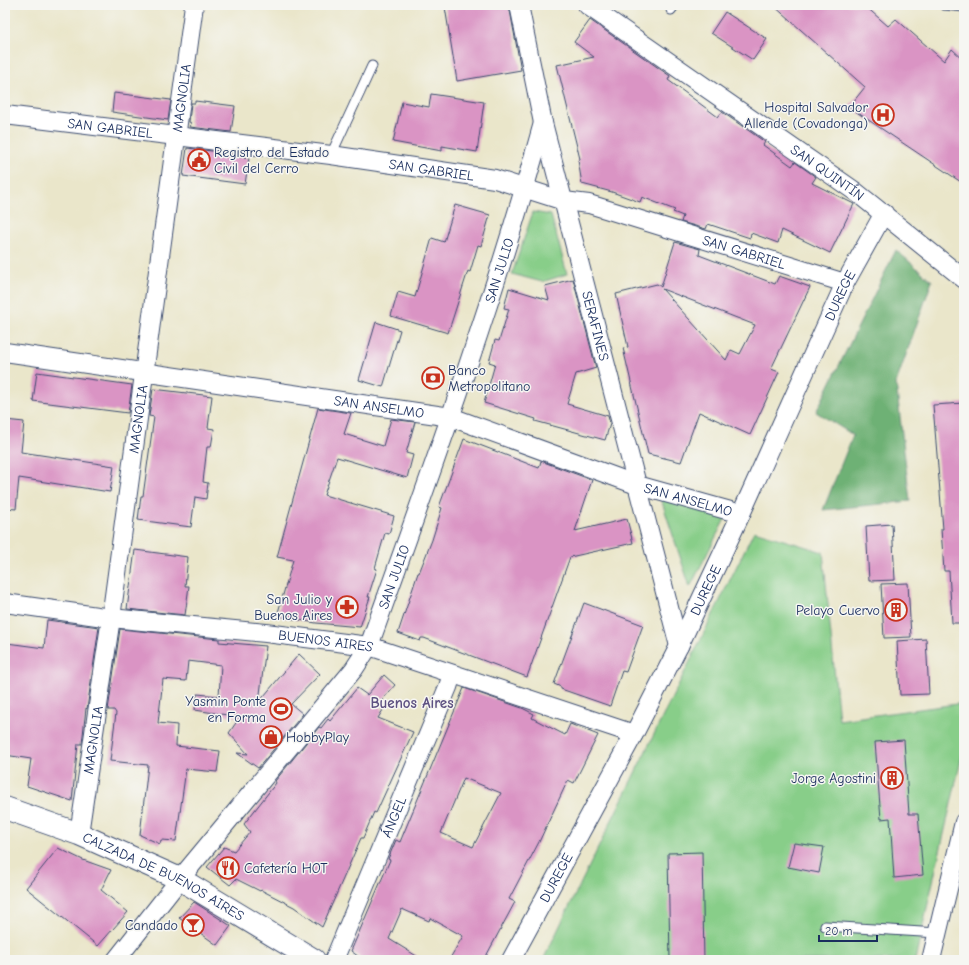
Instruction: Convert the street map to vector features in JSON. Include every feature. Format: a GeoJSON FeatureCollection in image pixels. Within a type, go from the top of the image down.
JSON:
{"type":"FeatureCollection","features":[{"type":"Feature","properties":{"kind":"street","name":"MAGNOLIA"},"geometry":{"type":"LineString","coordinates":[[79,834],[111,618],[194,5]]}},
{"type":"Feature","properties":{"kind":"street","name":"SERAFINES"},"geometry":{"type":"LineString","coordinates":[[519,5],[543,123],[679,646]]}},
{"type":"Feature","properties":{"kind":"street","name":"SAN QUINTÍN"},"geometry":{"type":"LineString","coordinates":[[588,5],[856,192],[963,278]]}},
{"type":"Feature","properties":{"kind":"street","name":"SAN GABRIEL"},"geometry":{"type":"LineString","coordinates":[[5,115],[331,155],[495,179],[525,190],[564,201],[589,204],[845,283]]}},
{"type":"Feature","properties":{"kind":"street","name":"SAN JULIO"},"geometry":{"type":"LineString","coordinates":[[116,960],[180,879],[354,669],[369,646],[451,417],[525,190],[543,123]]}},
{"type":"Feature","properties":{"kind":"street","name":"DUREGE"},"geometry":{"type":"LineString","coordinates":[[511,960],[634,734],[679,646],[741,514],[845,283],[884,213]]}},
{"type":"Feature","properties":{"kind":"street"},"geometry":{"type":"LineString","coordinates":[[963,278],[964,295]]}},
{"type":"Feature","properties":{"kind":"street","name":"SAN ANSELMO"},"geometry":{"type":"LineString","coordinates":[[5,352],[451,417],[638,485],[741,514]]}},
{"type":"Feature","properties":{"kind":"street","name":"BUENOS AIRES"},"geometry":{"type":"LineString","coordinates":[[5,604],[111,618],[266,633],[369,646],[634,734]]}},
{"type":"Feature","properties":{"kind":"street","name":"ÁNGEL"},"geometry":{"type":"LineString","coordinates":[[334,960],[452,674]]}},
{"type":"Feature","properties":{"kind":"street","name":"CALZADA DE BUENOS AIRES"},"geometry":{"type":"LineString","coordinates":[[5,808],[79,834],[180,879],[314,960]]}},
{"type":"Feature","properties":{"kind":"street"},"geometry":{"type":"LineString","coordinates":[[931,960],[964,822]]}},
{"type":"Feature","properties":{"kind":"lane"},"geometry":{"type":"LineString","coordinates":[[944,5],[964,7]]}},
{"type":"Feature","properties":{"kind":"lane"},"geometry":{"type":"LineString","coordinates":[[331,155],[372,66]]}},
{"type":"Feature","properties":{"kind":"lane"},"geometry":{"type":"LineString","coordinates":[[825,926],[938,933]]}},
{"type":"Feature","properties":{"kind":"green space"},"geometry":{"type":"Polygon","coordinates":[[[533,212],[551,215],[567,274],[542,282],[512,274],[533,212]]]}},
{"type":"Feature","properties":{"kind":"green space"},"geometry":{"type":"Polygon","coordinates":[[[896,250],[932,281],[896,383],[910,501],[823,510],[853,435],[816,412],[896,250]]]}},
{"type":"Feature","properties":{"kind":"green space"},"geometry":{"type":"Polygon","coordinates":[[[660,496],[726,517],[690,587],[660,496]]]}},
{"type":"Feature","properties":{"kind":"green space"},"geometry":{"type":"Polygon","coordinates":[[[754,531],[823,552],[839,720],[964,703],[964,747],[915,960],[543,960],[754,531]]]}},
{"type":"Feature","properties":{"kind":"building"},"geometry":{"type":"Polygon","coordinates":[[[458,5],[509,5],[521,70],[457,81],[445,7],[458,5]]]}},
{"type":"Feature","properties":{"kind":"building"},"geometry":{"type":"Polygon","coordinates":[[[773,5],[864,5],[888,26],[896,19],[944,61],[952,49],[964,60],[964,184],[849,107],[865,87],[773,5]]]}},
{"type":"Feature","properties":{"kind":"building"},"geometry":{"type":"Polygon","coordinates":[[[725,12],[767,39],[753,60],[711,33],[725,12]]]}},
{"type":"Feature","properties":{"kind":"building"},"geometry":{"type":"Polygon","coordinates":[[[590,20],[670,76],[668,80],[718,117],[722,112],[765,142],[763,145],[792,166],[795,162],[816,177],[812,183],[854,204],[830,253],[782,230],[778,243],[751,233],[750,238],[708,224],[706,229],[681,222],[683,216],[673,212],[675,210],[642,197],[640,202],[612,192],[582,184],[578,160],[580,159],[557,65],[594,57],[574,42],[590,20]]]}},
{"type":"Feature","properties":{"kind":"building"},"geometry":{"type":"Polygon","coordinates":[[[114,93],[171,100],[168,120],[112,112],[114,93]]]}},
{"type":"Feature","properties":{"kind":"building"},"geometry":{"type":"Polygon","coordinates":[[[431,94],[484,102],[477,152],[442,146],[442,151],[393,142],[402,102],[429,107],[431,94]]]}},
{"type":"Feature","properties":{"kind":"building"},"geometry":{"type":"Polygon","coordinates":[[[195,101],[235,106],[231,132],[190,127],[191,123],[189,122],[191,103],[195,103],[195,101]]]}},
{"type":"Feature","properties":{"kind":"building"},"geometry":{"type":"Polygon","coordinates":[[[187,148],[228,153],[228,155],[249,158],[245,184],[183,176],[187,148]]]}},
{"type":"Feature","properties":{"kind":"building"},"geometry":{"type":"Polygon","coordinates":[[[455,205],[490,215],[481,246],[478,245],[470,272],[468,271],[448,333],[391,316],[398,292],[415,297],[432,238],[444,242],[455,205]]]}},
{"type":"Feature","properties":{"kind":"building"},"geometry":{"type":"Polygon","coordinates":[[[675,242],[700,249],[699,255],[775,284],[779,276],[810,287],[771,369],[779,372],[750,435],[699,412],[681,462],[648,454],[623,348],[628,347],[616,294],[657,284],[661,287],[675,242]],[[662,289],[726,360],[731,350],[740,354],[755,325],[662,289]]]}},
{"type":"Feature","properties":{"kind":"building"},"geometry":{"type":"Polygon","coordinates":[[[573,279],[596,368],[576,374],[567,404],[608,416],[610,424],[605,440],[535,421],[536,419],[484,403],[495,364],[489,362],[495,340],[499,341],[509,309],[504,308],[509,288],[549,300],[545,286],[573,279]]]}},
{"type":"Feature","properties":{"kind":"building"},"geometry":{"type":"Polygon","coordinates":[[[376,322],[400,330],[383,387],[359,380],[376,322]]]}},
{"type":"Feature","properties":{"kind":"building"},"geometry":{"type":"Polygon","coordinates":[[[37,372],[132,385],[128,413],[33,401],[37,372]]]}},
{"type":"Feature","properties":{"kind":"building"},"geometry":{"type":"Polygon","coordinates":[[[153,389],[212,396],[208,428],[214,429],[211,447],[207,447],[203,482],[208,483],[206,499],[195,497],[191,527],[138,520],[141,496],[143,496],[154,417],[149,416],[153,389]]]}},
{"type":"Feature","properties":{"kind":"building"},"geometry":{"type":"Polygon","coordinates":[[[964,403],[964,623],[952,623],[949,571],[944,571],[941,529],[943,529],[933,405],[964,403]]]}},
{"type":"Feature","properties":{"kind":"building"},"geometry":{"type":"Polygon","coordinates":[[[318,408],[351,413],[344,434],[383,446],[391,419],[415,422],[406,453],[413,455],[407,478],[337,457],[324,495],[394,516],[389,534],[385,533],[375,568],[377,569],[368,597],[370,597],[360,627],[316,623],[277,616],[293,560],[277,557],[318,408]]]}},
{"type":"Feature","properties":{"kind":"building"},"geometry":{"type":"Polygon","coordinates":[[[5,420],[24,422],[21,452],[114,466],[110,492],[19,478],[16,509],[5,508],[5,420]]]}},
{"type":"Feature","properties":{"kind":"building"},"geometry":{"type":"Polygon","coordinates":[[[464,439],[539,468],[541,461],[592,480],[575,531],[627,519],[633,543],[570,557],[527,677],[424,638],[421,638],[420,641],[398,633],[418,573],[432,540],[442,508],[439,507],[464,439]]]}},
{"type":"Feature","properties":{"kind":"building"},"geometry":{"type":"Polygon","coordinates":[[[892,524],[895,580],[869,581],[866,526],[892,524]]]}},
{"type":"Feature","properties":{"kind":"building"},"geometry":{"type":"Polygon","coordinates":[[[135,550],[188,557],[185,586],[189,586],[185,615],[127,609],[135,550]]]}},
{"type":"Feature","properties":{"kind":"building"},"geometry":{"type":"Polygon","coordinates":[[[908,583],[911,637],[884,638],[881,584],[908,583]]]}},
{"type":"Feature","properties":{"kind":"building"},"geometry":{"type":"Polygon","coordinates":[[[584,603],[643,625],[626,672],[622,671],[610,706],[561,689],[561,687],[554,684],[584,603]]]}},
{"type":"Feature","properties":{"kind":"building"},"geometry":{"type":"Polygon","coordinates":[[[47,620],[99,627],[87,709],[86,708],[82,744],[78,744],[72,801],[27,786],[31,759],[5,755],[7,643],[44,648],[47,620]]]}},
{"type":"Feature","properties":{"kind":"building"},"geometry":{"type":"Polygon","coordinates":[[[120,629],[219,639],[219,642],[266,646],[259,702],[299,654],[320,674],[291,704],[303,714],[258,768],[237,753],[248,754],[229,733],[240,717],[195,710],[197,694],[219,696],[221,665],[188,661],[186,681],[163,679],[158,723],[177,725],[176,746],[220,751],[217,772],[186,769],[176,841],[161,840],[160,844],[140,835],[148,765],[110,761],[116,713],[114,710],[108,710],[120,629]]]}},
{"type":"Feature","properties":{"kind":"building"},"geometry":{"type":"Polygon","coordinates":[[[926,639],[929,694],[900,695],[897,641],[926,639]]]}},
{"type":"Feature","properties":{"kind":"building"},"geometry":{"type":"Polygon","coordinates":[[[384,675],[395,685],[378,705],[383,710],[378,718],[413,732],[376,813],[374,812],[363,838],[361,838],[322,927],[294,907],[261,890],[260,891],[236,879],[230,885],[207,867],[224,847],[234,851],[250,832],[244,824],[276,783],[275,781],[319,727],[321,728],[328,719],[330,721],[357,688],[367,695],[384,675]]]}},
{"type":"Feature","properties":{"kind":"building"},"geometry":{"type":"Polygon","coordinates":[[[464,688],[522,708],[534,714],[532,718],[565,735],[570,724],[598,735],[574,783],[568,780],[539,842],[509,899],[515,902],[484,960],[449,960],[463,936],[430,918],[429,921],[402,909],[389,939],[423,960],[363,960],[351,951],[390,860],[388,859],[396,840],[400,842],[464,688]],[[464,778],[441,833],[473,847],[501,793],[464,778]]]}},
{"type":"Feature","properties":{"kind":"building","name":"Jorge Agostini"},"geometry":{"type":"Polygon","coordinates":[[[904,740],[909,814],[918,814],[923,875],[894,878],[890,818],[881,819],[875,742],[904,740]]]}},
{"type":"Feature","properties":{"kind":"building"},"geometry":{"type":"Polygon","coordinates":[[[794,843],[824,847],[819,873],[788,867],[794,843]]]}},
{"type":"Feature","properties":{"kind":"building"},"geometry":{"type":"Polygon","coordinates":[[[58,848],[83,860],[111,870],[101,890],[128,912],[98,946],[26,888],[58,848]]]}},
{"type":"Feature","properties":{"kind":"building"},"geometry":{"type":"Polygon","coordinates":[[[702,852],[704,960],[670,960],[668,853],[702,852]]]}},
{"type":"Feature","properties":{"kind":"building"},"geometry":{"type":"Polygon","coordinates":[[[194,902],[231,926],[217,945],[179,918],[194,902]]]}},
{"type":"Feature","properties":{"kind":"place","name":"Hospital Salvador Allende (Covadonga)"},"geometry":{"type":"Point","coordinates":[883,115]}},
{"type":"Feature","properties":{"kind":"place","name":"Registro del Estado Civil del Cerro"},"geometry":{"type":"Point","coordinates":[199,160]}},
{"type":"Feature","properties":{"kind":"place","name":"Banco Metropolitano"},"geometry":{"type":"Point","coordinates":[433,378]}},
{"type":"Feature","properties":{"kind":"place","name":"San Julio y Buenos Aires"},"geometry":{"type":"Point","coordinates":[347,607]}},
{"type":"Feature","properties":{"kind":"place","name":"Pelayo Cuervo"},"geometry":{"type":"Point","coordinates":[896,610]}},
{"type":"Feature","properties":{"kind":"place","name":"Yasmin Ponte en Forma"},"geometry":{"type":"Point","coordinates":[281,709]}},
{"type":"Feature","properties":{"kind":"place","name":"HobbyPlay"},"geometry":{"type":"Point","coordinates":[271,737]}},
{"type":"Feature","properties":{"kind":"place","name":"Jorge Agostini"},"geometry":{"type":"Point","coordinates":[892,778]}},
{"type":"Feature","properties":{"kind":"place","name":"Cafetería HOT"},"geometry":{"type":"Point","coordinates":[228,868]}},
{"type":"Feature","properties":{"kind":"place","name":"Candado"},"geometry":{"type":"Point","coordinates":[193,925]}},
{"type":"Feature","properties":{"kind":"district","name":"Buenos Aires"},"geometry":{"type":"Point","coordinates":[412,703]}}]}
